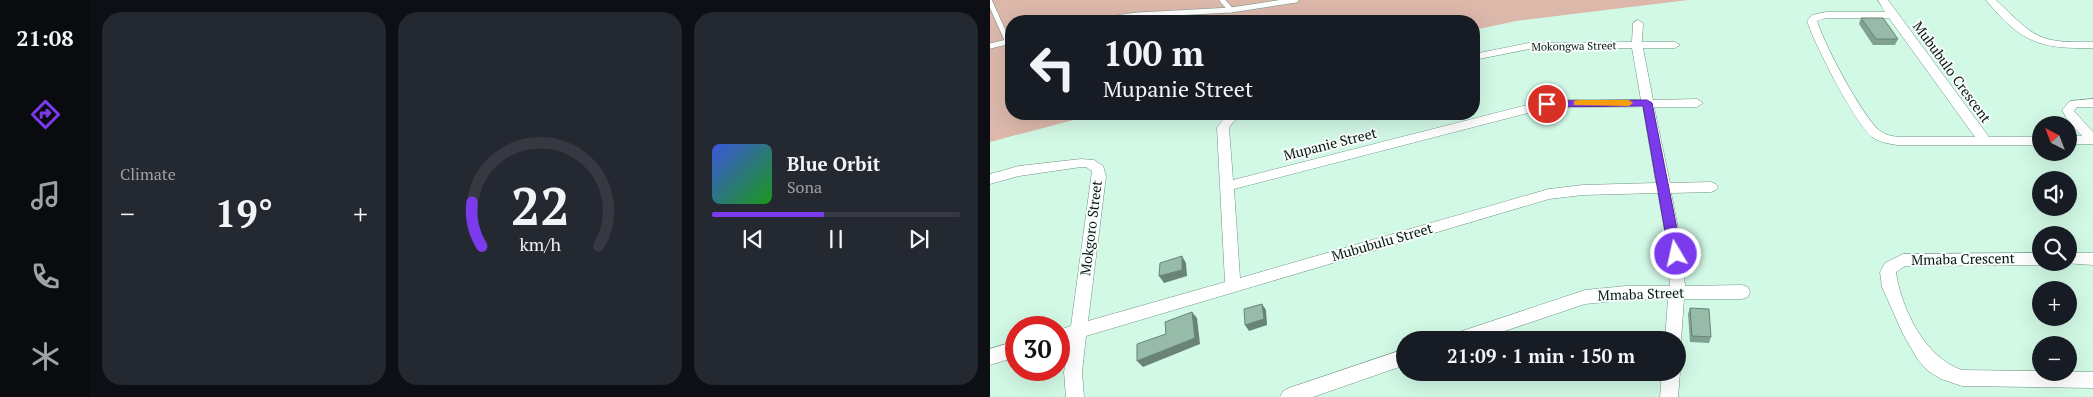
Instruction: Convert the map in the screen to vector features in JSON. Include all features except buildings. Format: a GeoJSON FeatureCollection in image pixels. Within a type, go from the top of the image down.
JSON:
{"type":"FeatureCollection","features":[{"type":"Feature","properties":{"kind":"street"},"geometry":{"type":"LineString","coordinates":[[1883,0],[1892,15]]}},
{"type":"Feature","properties":{"kind":"street"},"geometry":{"type":"LineString","coordinates":[[1991,0],[2027,34],[2039,41],[2054,44],[2093,45]]}},
{"type":"Feature","properties":{"kind":"street","name":"Mububulo Crescent"},"geometry":{"type":"LineString","coordinates":[[1985,141],[1892,15],[1826,15],[1816,17],[1812,21],[1867,125],[1881,137],[1893,141],[1985,141],[2032,140]]}},
{"type":"Feature","properties":{"kind":"street"},"geometry":{"type":"LineString","coordinates":[[1638,24],[1637,45],[1674,243],[1678,280],[1674,331]]}},
{"type":"Feature","properties":{"kind":"street","name":"Mokongwa Street"},"geometry":{"type":"LineString","coordinates":[[1480,56],[1528,46],[1675,45]]}},
{"type":"Feature","properties":{"kind":"street","name":"Mupanie Street"},"geometry":{"type":"LineString","coordinates":[[1227,186],[1534,106],[1562,103],[1696,103]]}},
{"type":"Feature","properties":{"kind":"street"},"geometry":{"type":"LineString","coordinates":[[2093,103],[2074,104],[2068,110],[2071,116],[2093,140]]}},
{"type":"Feature","properties":{"kind":"street"},"geometry":{"type":"LineString","coordinates":[[1229,120],[1223,128],[1234,285]]}},
{"type":"Feature","properties":{"kind":"street"},"geometry":{"type":"LineString","coordinates":[[2078,140],[2093,140]]}},
{"type":"Feature","properties":{"kind":"street","name":"Mokgoro Street"},"geometry":{"type":"LineString","coordinates":[[990,179],[1019,171],[1081,162],[1090,163],[1098,169],[1099,176],[1073,372],[1075,397]]}},
{"type":"Feature","properties":{"kind":"street","name":"Mububulu Street"},"geometry":{"type":"LineString","coordinates":[[1070,334],[1549,194],[1584,190],[1711,187]]}},
{"type":"Feature","properties":{"kind":"street","name":"Mmaba Crescent"},"geometry":{"type":"LineString","coordinates":[[2032,259],[1903,260],[1890,267],[1888,278],[1890,287],[1921,352],[1926,359],[1944,372],[1962,378],[2093,380]]}},
{"type":"Feature","properties":{"kind":"street"},"geometry":{"type":"LineString","coordinates":[[2077,259],[2093,260]]}},
{"type":"Feature","properties":{"kind":"street","name":"Mmaba Street"},"geometry":{"type":"LineString","coordinates":[[1482,331],[1585,296],[1626,293],[1742,292]]}},
{"type":"Feature","properties":{"kind":"street"},"geometry":{"type":"LineString","coordinates":[[990,357],[1005,353]]}},
{"type":"Feature","properties":{"kind":"street"},"geometry":{"type":"LineString","coordinates":[[1290,397],[1396,360]]}},
{"type":"Feature","properties":{"kind":"street"},"geometry":{"type":"LineString","coordinates":[[1669,397],[1670,381]]}},
{"type":"Feature","properties":{"kind":"lane"},"geometry":{"type":"LineString","coordinates":[[1222,0],[1231,10]]}},
{"type":"Feature","properties":{"kind":"lane"},"geometry":{"type":"LineString","coordinates":[[1136,15],[1231,10],[1296,0]]}},
{"type":"Feature","properties":{"kind":"lane"},"geometry":{"type":"LineString","coordinates":[[990,2],[1005,34]]}},
{"type":"Feature","properties":{"kind":"lane"},"geometry":{"type":"LineString","coordinates":[[990,46],[1005,43]]}},
{"type":"Feature","properties":{"kind":"shaded area"},"geometry":{"type":"Polygon","coordinates":[[[990,0],[1688,0],[1516,21],[1480,29],[1480,15],[1005,15],[1005,120],[1073,120],[990,142],[990,0]]]}},
{"type":"Feature","properties":{"kind":"slow traffic"},"geometry":{"type":"LineString","coordinates":[[1578,103],[1629,103]]}},
{"type":"Feature","properties":{"kind":"route"},"geometry":{"type":"LineString","coordinates":[[1547,104],[1647,103],[1676,254]]}}]}
